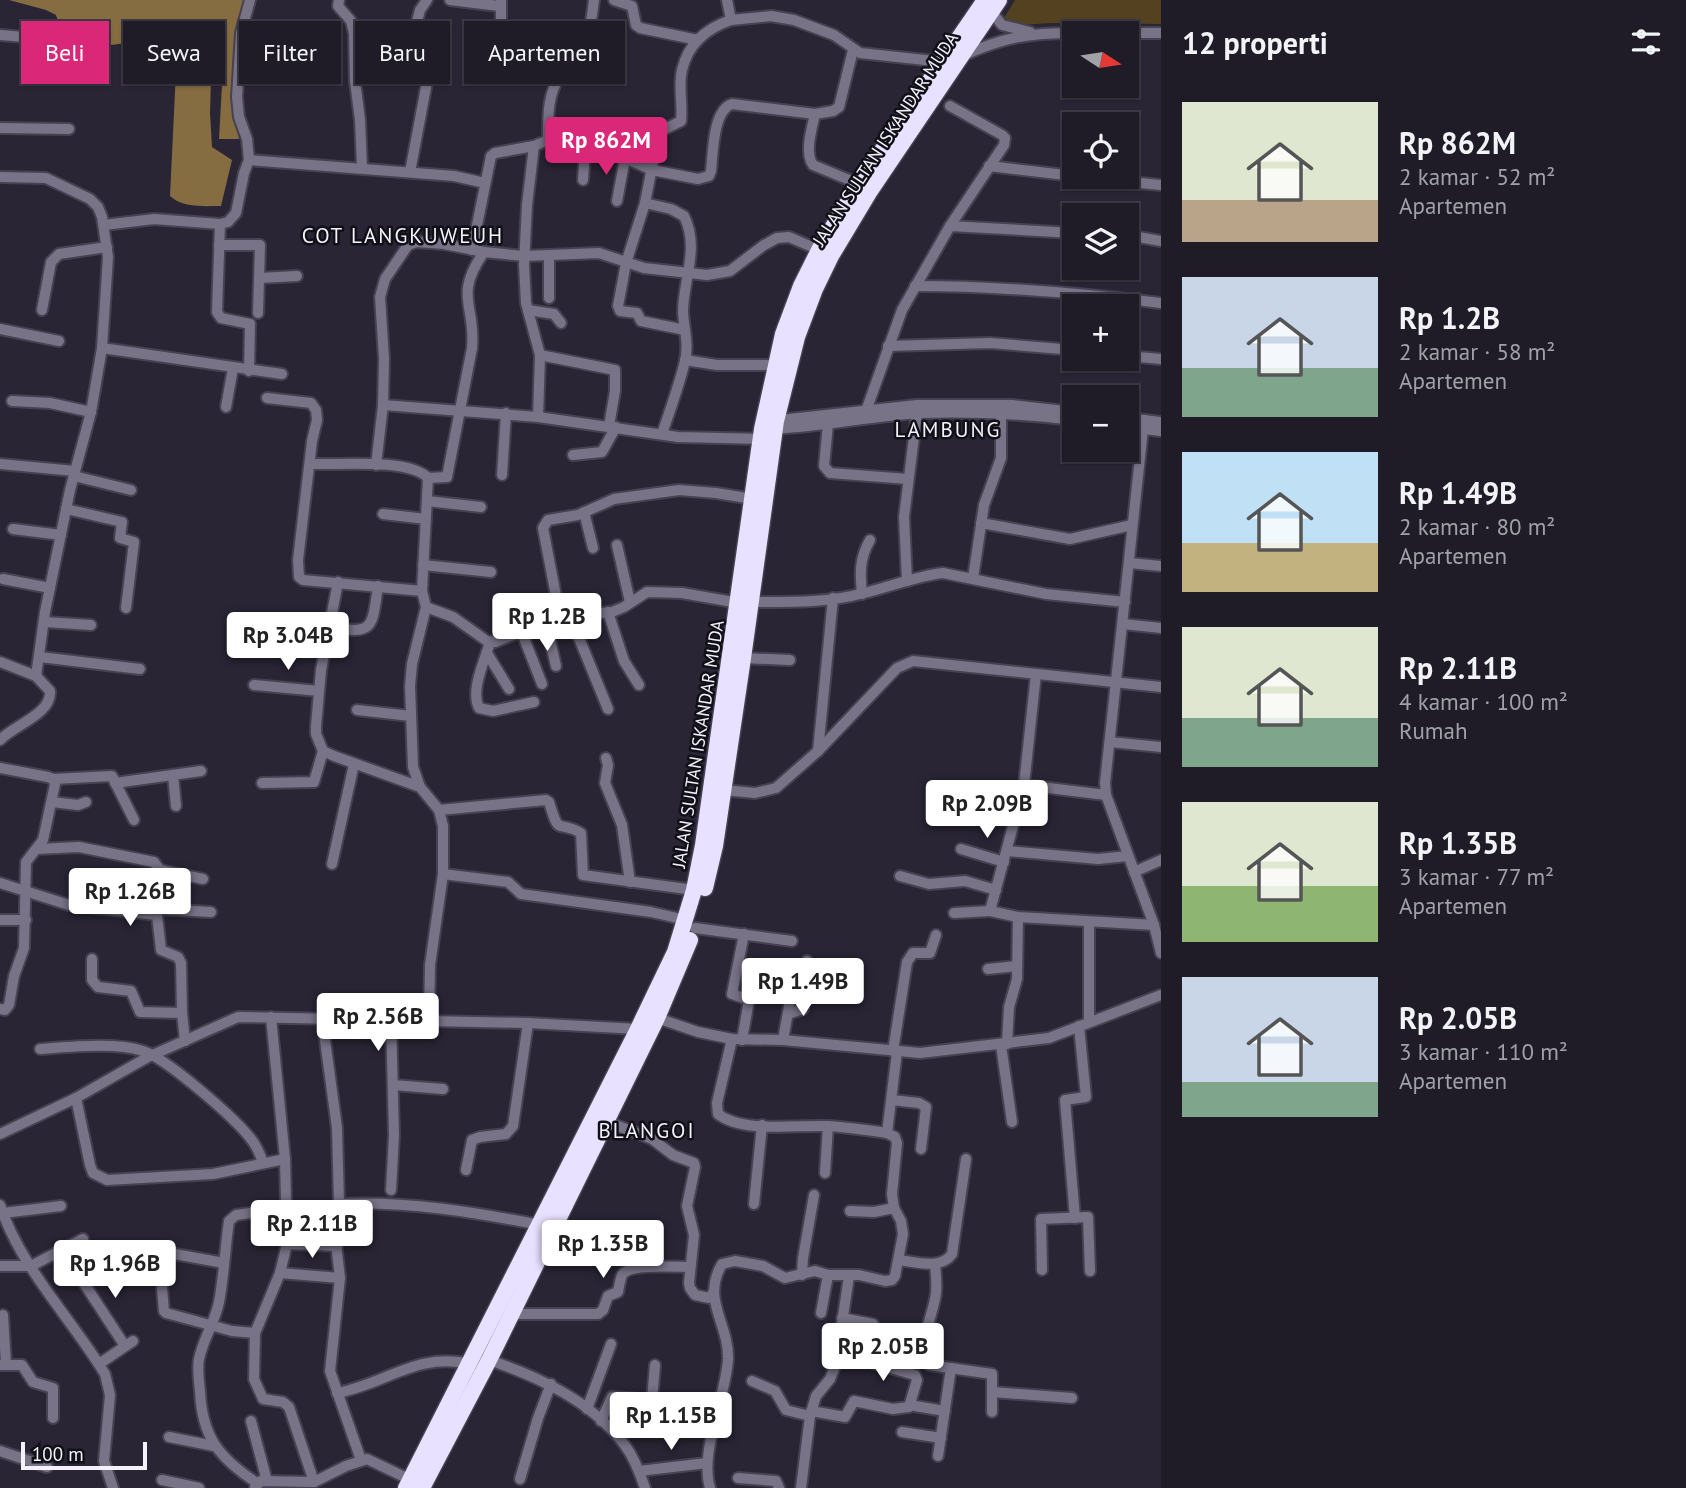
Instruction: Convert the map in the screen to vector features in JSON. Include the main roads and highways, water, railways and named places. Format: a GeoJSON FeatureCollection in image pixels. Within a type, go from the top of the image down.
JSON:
{"type":"FeatureCollection","features":[{"type":"Feature","properties":{"kind":"highway","name":"JALAN SULTAN ISKANDAR MUDA"},"geometry":{"type":"LineString","coordinates":[[413,1485],[690,924],[715,846],[743,659],[753,499],[768,430],[815,289],[831,256],[870,191],[961,57],[992,4]]}},
{"type":"Feature","properties":{"kind":"highway","name":"JALAN SULTAN ISKANDAR MUDA"},"geometry":{"type":"LineString","coordinates":[[413,1485],[489,1360],[685,956],[694,890],[745,602],[775,365],[792,309],[819,250],[859,184],[944,62],[992,4]]}},
{"type":"Feature","properties":{"kind":"district","name":"COT LANGKUWEUH"},"geometry":{"type":"Point","coordinates":[403,235]}},
{"type":"Feature","properties":{"kind":"district","name":"LAMBUNG"},"geometry":{"type":"Point","coordinates":[948,429]}},
{"type":"Feature","properties":{"kind":"district","name":"BLANGOI"},"geometry":{"type":"Point","coordinates":[647,1130]}}]}
